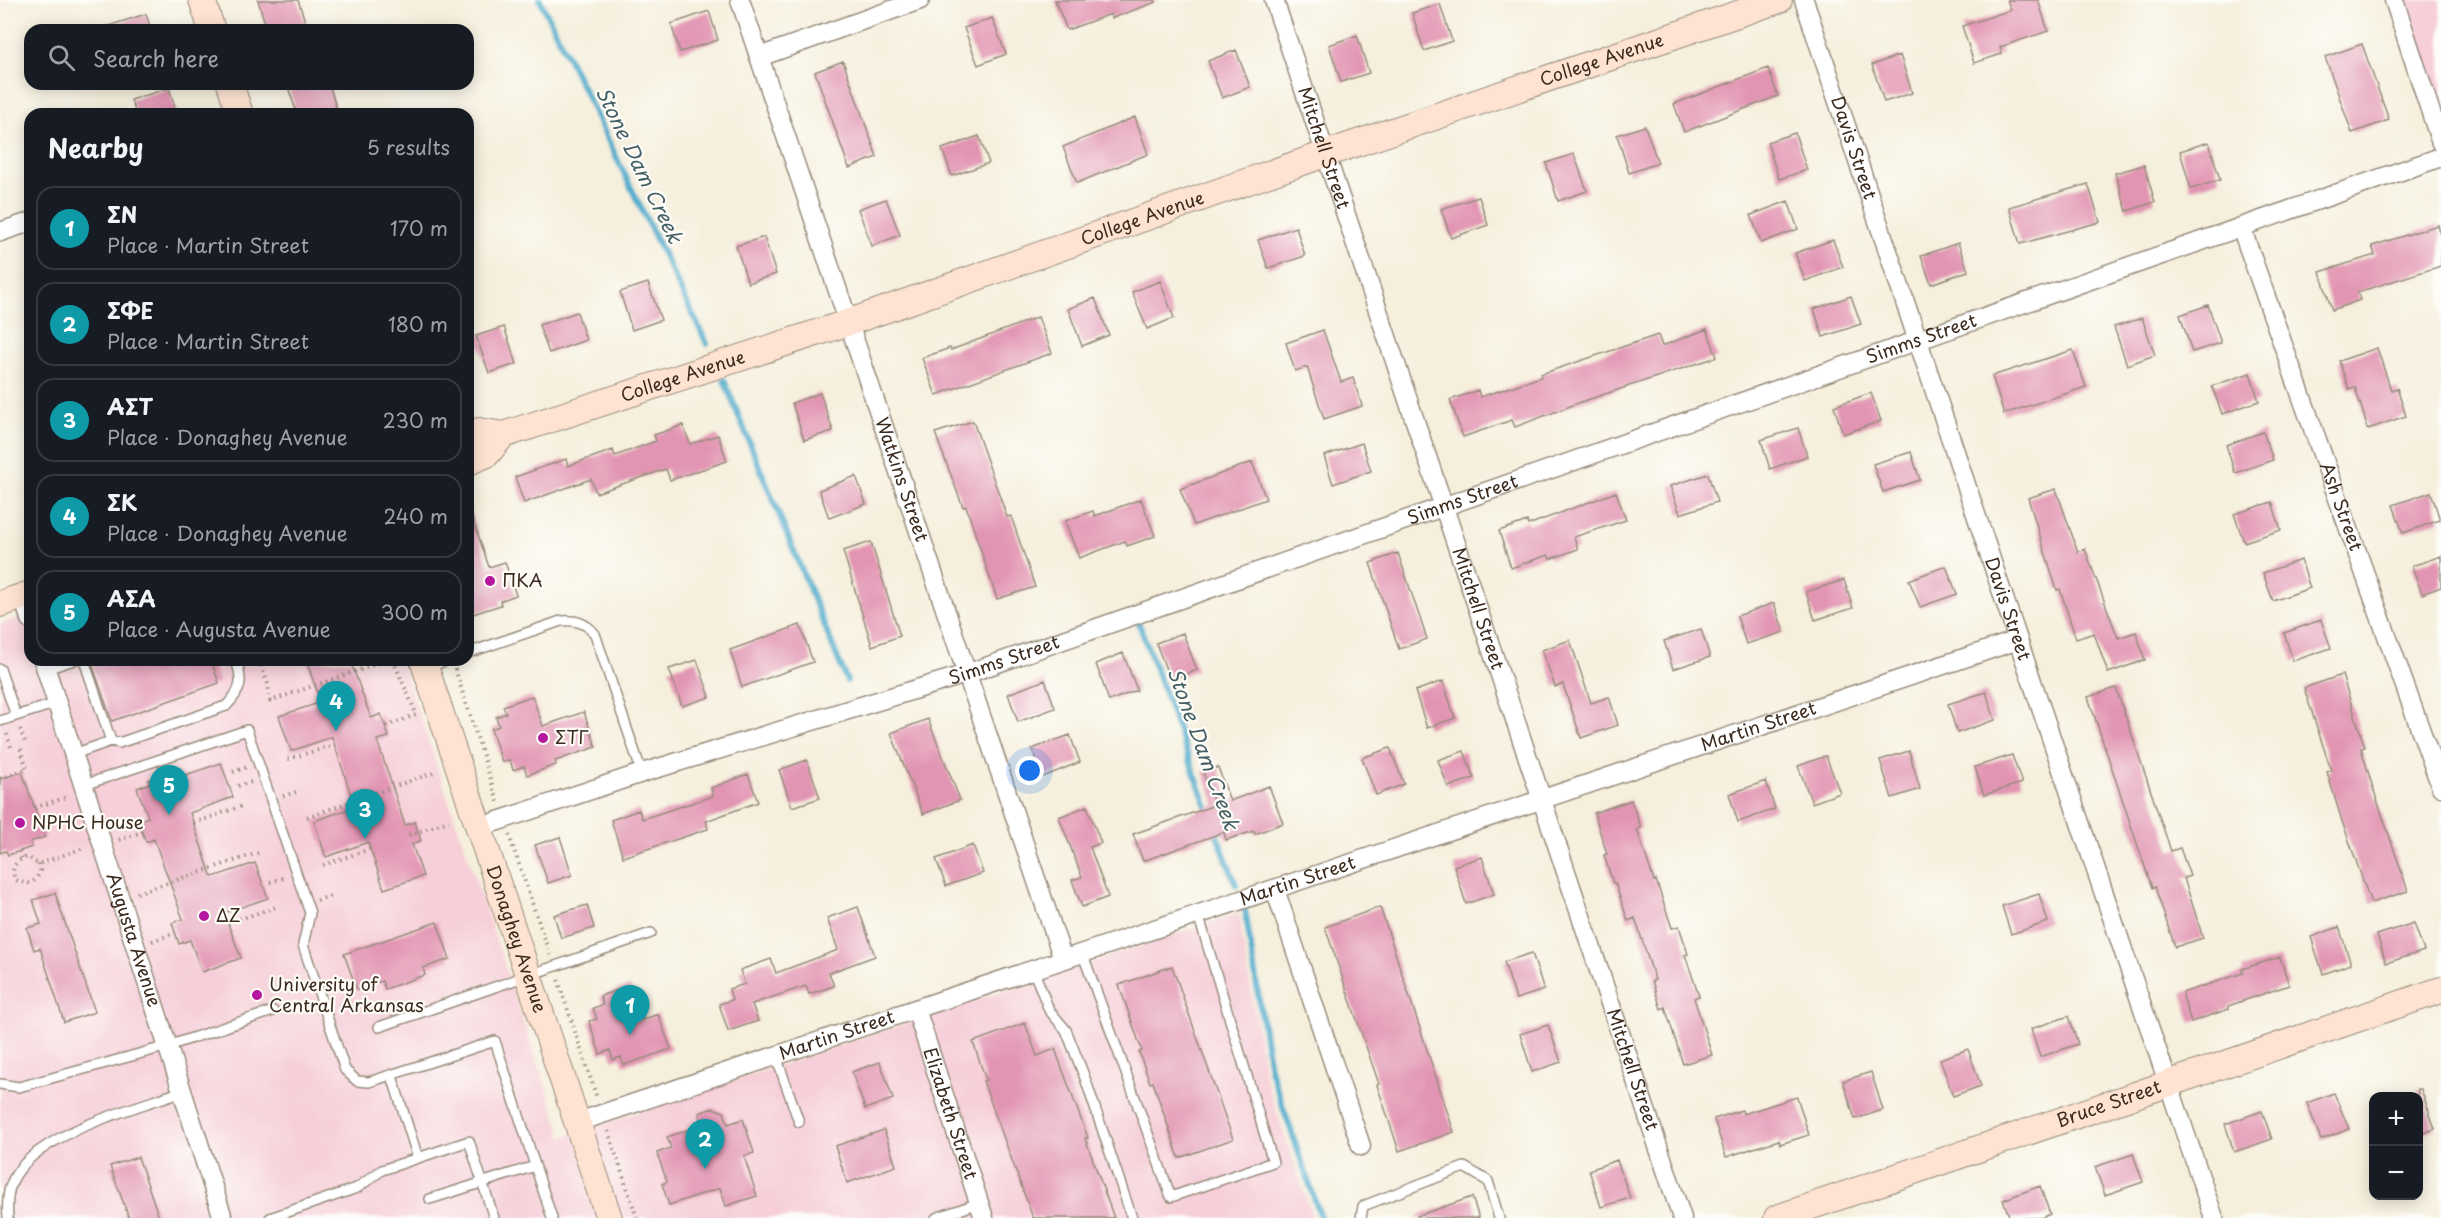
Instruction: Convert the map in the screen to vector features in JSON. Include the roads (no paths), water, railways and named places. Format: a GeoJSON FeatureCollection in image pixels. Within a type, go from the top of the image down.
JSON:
{"type":"FeatureCollection","features":[{"type":"Feature","properties":{"kind":"street"},"geometry":{"type":"LineString","coordinates":[[202,0],[210,24]]}},
{"type":"Feature","properties":{"kind":"street","name":"Watkins Street"},"geometry":{"type":"LineString","coordinates":[[740,0],[1063,959]]}},
{"type":"Feature","properties":{"kind":"street"},"geometry":{"type":"LineString","coordinates":[[759,57],[920,0]]}},
{"type":"Feature","properties":{"kind":"street","name":"Mitchell Street"},"geometry":{"type":"LineString","coordinates":[[1274,0],[1682,1218]]}},
{"type":"Feature","properties":{"kind":"street","name":"College Avenue"},"geometry":{"type":"LineString","coordinates":[[474,433],[480,431],[503,435],[850,322],[1325,154],[1779,0]]}},
{"type":"Feature","properties":{"kind":"street","name":"Davis Street"},"geometry":{"type":"LineString","coordinates":[[1804,0],[2214,1218]]}},
{"type":"Feature","properties":{"kind":"street"},"geometry":{"type":"LineString","coordinates":[[2394,0],[2441,143]]}},
{"type":"Feature","properties":{"kind":"street"},"geometry":{"type":"LineString","coordinates":[[232,90],[238,108]]}},
{"type":"Feature","properties":{"kind":"street","name":"Simms Street"},"geometry":{"type":"LineString","coordinates":[[492,823],[642,773],[966,674],[2441,157]]}},
{"type":"Feature","properties":{"kind":"street"},"geometry":{"type":"LineString","coordinates":[[0,232],[24,224]]}},
{"type":"Feature","properties":{"kind":"street","name":"Ash Street"},"geometry":{"type":"LineString","coordinates":[[2241,227],[2441,787]]}},
{"type":"Feature","properties":{"kind":"street","name":"College Avenue"},"geometry":{"type":"LineString","coordinates":[[474,460],[488,454],[503,435]]}},
{"type":"Feature","properties":{"kind":"street","name":"Martin Street"},"geometry":{"type":"LineString","coordinates":[[578,1122],[2018,640]]}},
{"type":"Feature","properties":{"kind":"street","name":"Augusta Avenue"},"geometry":{"type":"LineString","coordinates":[[46,666],[74,754],[77,790],[168,1046],[224,1218]]}},
{"type":"Feature","properties":{"kind":"street","name":"Donaghey Avenue"},"geometry":{"type":"LineString","coordinates":[[438,666],[492,823],[529,975],[609,1218]]}},
{"type":"Feature","properties":{"kind":"street"},"geometry":{"type":"LineString","coordinates":[[1275,889],[1361,1146]]}},
{"type":"Feature","properties":{"kind":"street","name":"Bruce Street"},"geometry":{"type":"LineString","coordinates":[[1777,1218],[2441,990]]}},
{"type":"Feature","properties":{"kind":"street","name":"Elizabeth Street"},"geometry":{"type":"LineString","coordinates":[[916,1009],[982,1210]]}},
{"type":"Feature","properties":{"kind":"lane"},"geometry":{"type":"LineString","coordinates":[[474,651],[561,621],[574,620],[588,626],[595,634],[642,773]]}},
{"type":"Feature","properties":{"kind":"lane"},"geometry":{"type":"LineString","coordinates":[[86,666],[111,741]]}},
{"type":"Feature","properties":{"kind":"lane"},"geometry":{"type":"LineString","coordinates":[[74,754],[111,741],[118,742],[226,706],[237,695],[241,676],[238,666]]}},
{"type":"Feature","properties":{"kind":"lane"},"geometry":{"type":"LineString","coordinates":[[0,669],[16,716]]}},
{"type":"Feature","properties":{"kind":"lane"},"geometry":{"type":"LineString","coordinates":[[0,722],[57,703]]}},
{"type":"Feature","properties":{"kind":"lane"},"geometry":{"type":"LineString","coordinates":[[77,790],[247,730],[310,913],[303,945],[345,1070],[357,1081],[369,1082],[495,1041],[552,1218]]}},
{"type":"Feature","properties":{"kind":"lane"},"geometry":{"type":"LineString","coordinates":[[1082,952],[1171,1197],[1273,1162],[1198,914]]}},
{"type":"Feature","properties":{"kind":"lane"},"geometry":{"type":"LineString","coordinates":[[379,1027],[651,933]]}},
{"type":"Feature","properties":{"kind":"lane"},"geometry":{"type":"LineString","coordinates":[[1033,969],[1049,1010],[1066,1030],[1085,1078],[1132,1218]]}},
{"type":"Feature","properties":{"kind":"lane"},"geometry":{"type":"LineString","coordinates":[[0,1084],[18,1087],[168,1046],[273,1011]]}},
{"type":"Feature","properties":{"kind":"lane"},"geometry":{"type":"LineString","coordinates":[[776,1056],[799,1122]]}},
{"type":"Feature","properties":{"kind":"lane"},"geometry":{"type":"LineString","coordinates":[[392,1076],[418,1158]]}},
{"type":"Feature","properties":{"kind":"lane"},"geometry":{"type":"LineString","coordinates":[[8,1218],[7,1197],[17,1172],[64,1134],[183,1091]]}},
{"type":"Feature","properties":{"kind":"lane"},"geometry":{"type":"LineString","coordinates":[[270,1218],[357,1188],[382,1170],[469,1141],[494,1218]]}},
{"type":"Feature","properties":{"kind":"lane"},"geometry":{"type":"LineString","coordinates":[[430,1199],[535,1166]]}},
{"type":"Feature","properties":{"kind":"lane"},"geometry":{"type":"LineString","coordinates":[[1361,1218],[1363,1206],[1464,1167],[1488,1181],[1499,1218]]}},
{"type":"Feature","properties":{"kind":"lane"},"geometry":{"type":"LineString","coordinates":[[939,1217],[982,1210]]}},
{"type":"Feature","properties":{"kind":"waterway","name":"Stone Dam Creek"},"geometry":{"type":"LineString","coordinates":[[540,0],[707,344]]}},
{"type":"Feature","properties":{"kind":"waterway","name":"Stone Dam Creek"},"geometry":{"type":"LineString","coordinates":[[724,380],[847,681]]}},
{"type":"Feature","properties":{"kind":"waterway","name":"Stone Dam Creek"},"geometry":{"type":"LineString","coordinates":[[1139,624],[1210,815]]}},
{"type":"Feature","properties":{"kind":"waterway","name":"Stone Dam Creek"},"geometry":{"type":"LineString","coordinates":[[1214,827],[1236,885]]}},
{"type":"Feature","properties":{"kind":"waterway","name":"Stone Dam Creek"},"geometry":{"type":"LineString","coordinates":[[1245,910],[1270,1069],[1321,1218]]}},
{"type":"Feature","properties":{"kind":"place","name":"ΠΚΑ"},"geometry":{"type":"Point","coordinates":[490,581]}},
{"type":"Feature","properties":{"kind":"place","name":"ΣΚ"},"geometry":{"type":"Point","coordinates":[336,731]}},
{"type":"Feature","properties":{"kind":"place","name":"ΣΤΓ"},"geometry":{"type":"Point","coordinates":[543,738]}},
{"type":"Feature","properties":{"kind":"place","name":"ΑΣΑ"},"geometry":{"type":"Point","coordinates":[169,815]}},
{"type":"Feature","properties":{"kind":"place","name":"NPHC House"},"geometry":{"type":"Point","coordinates":[20,823]}},
{"type":"Feature","properties":{"kind":"place","name":"ΑΣΤ"},"geometry":{"type":"Point","coordinates":[365,839]}},
{"type":"Feature","properties":{"kind":"place","name":"ΔΖ"},"geometry":{"type":"Point","coordinates":[204,916]}},
{"type":"Feature","properties":{"kind":"place","name":"University of Central Arkansas"},"geometry":{"type":"Point","coordinates":[257,995]}},
{"type":"Feature","properties":{"kind":"place","name":"ΣΝ"},"geometry":{"type":"Point","coordinates":[630,1035]}},
{"type":"Feature","properties":{"kind":"place","name":"ΣΦΕ"},"geometry":{"type":"Point","coordinates":[705,1169]}}]}
